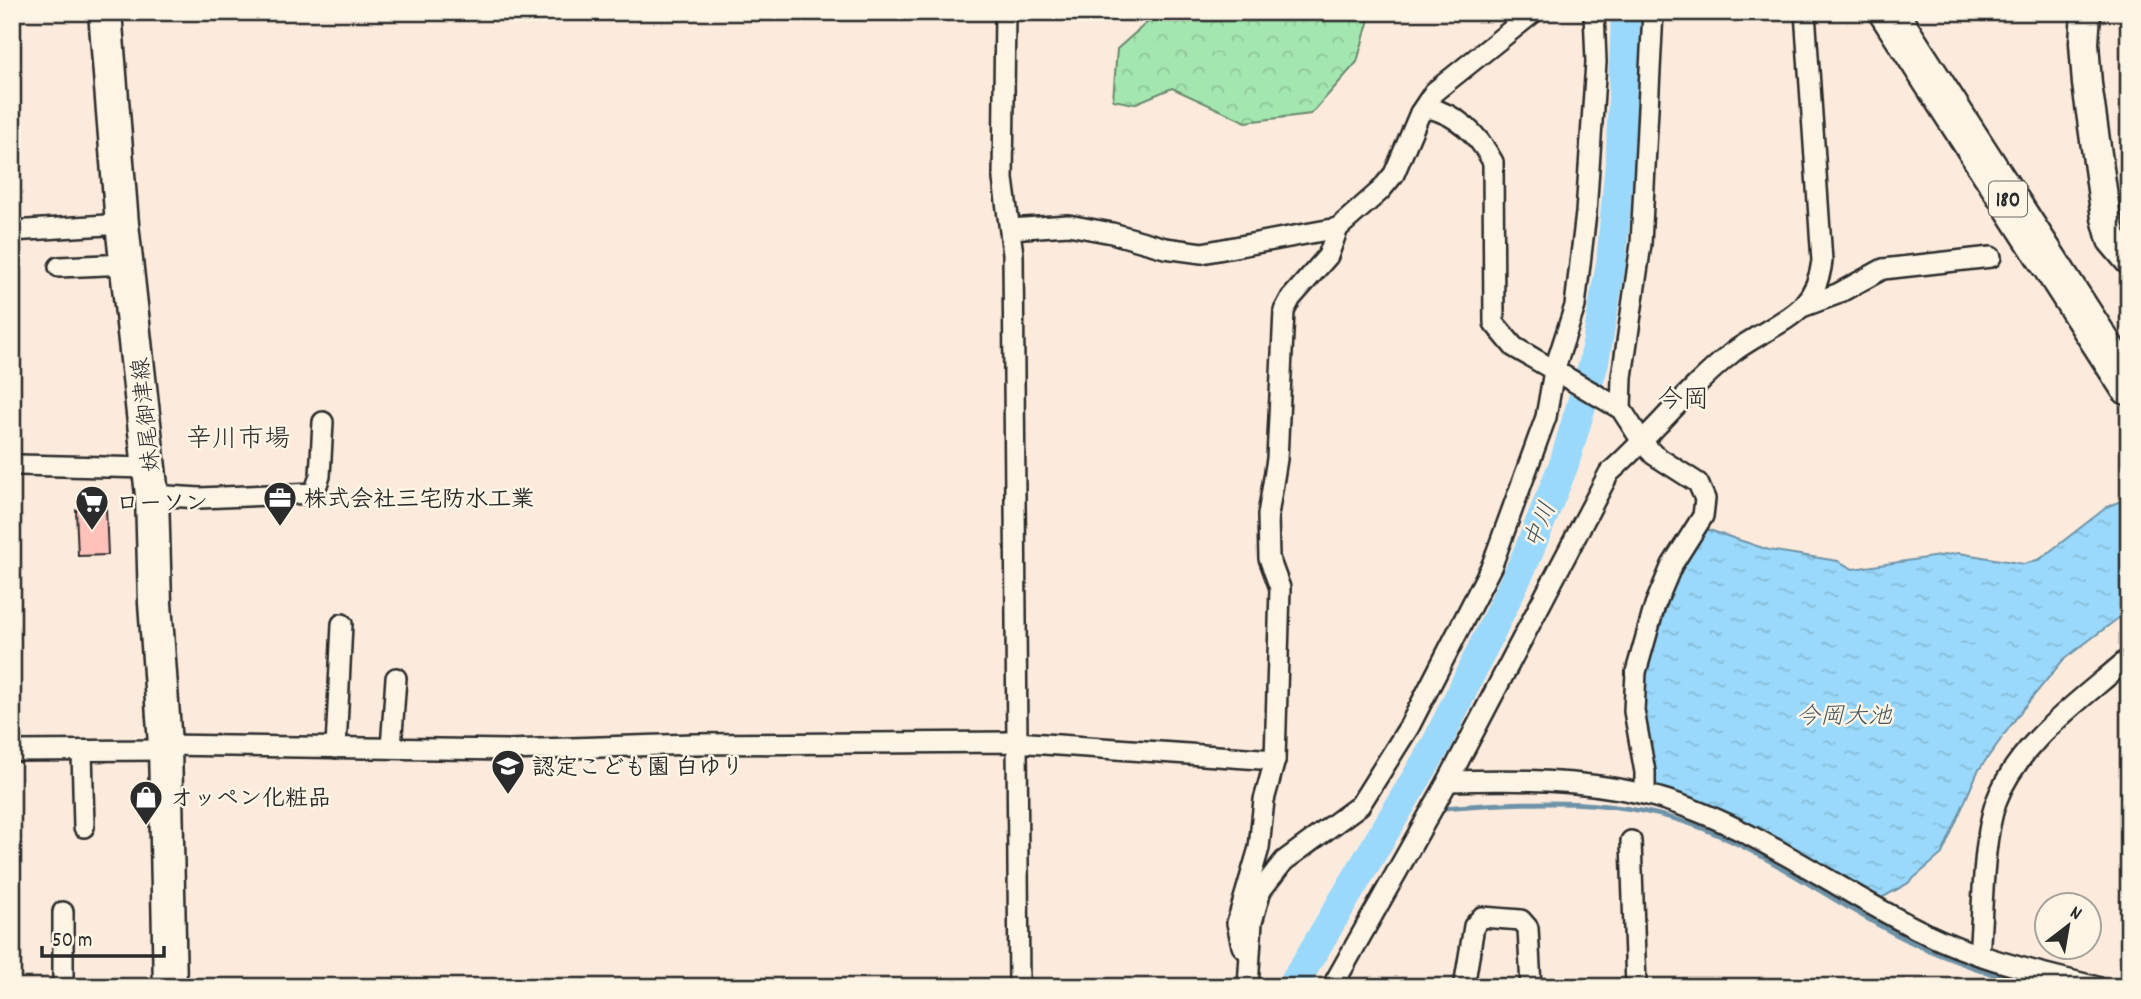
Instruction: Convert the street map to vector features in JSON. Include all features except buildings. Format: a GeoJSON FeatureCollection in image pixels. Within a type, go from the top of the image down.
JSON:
{"type":"FeatureCollection","features":[{"type":"Feature","properties":{"kind":"highway","name":"180"},"geometry":{"type":"LineString","coordinates":[[1888,12],[2129,386]]}},
{"type":"Feature","properties":{"kind":"main road","name":"妹尾御津線"},"geometry":{"type":"LineString","coordinates":[[105,12],[122,224],[151,481],[155,603],[165,747],[170,987]]}},
{"type":"Feature","properties":{"kind":"street"},"geometry":{"type":"LineString","coordinates":[[1005,12],[1003,179],[1013,254],[1019,987]]}},
{"type":"Feature","properties":{"kind":"street"},"geometry":{"type":"LineString","coordinates":[[1250,954],[1242,946],[1237,923],[1259,848],[1264,800],[1275,760],[1280,588],[1269,558],[1268,515],[1277,459],[1283,311],[1328,256],[1338,228],[1394,174],[1420,113],[1434,92],[1534,12]]}},
{"type":"Feature","properties":{"kind":"street"},"geometry":{"type":"LineString","coordinates":[[1248,987],[1252,922],[1261,890],[1284,861],[1360,805],[1409,727],[1492,565],[1546,417],[1554,371],[1575,306],[1586,214],[1596,62],[1594,12]]}},
{"type":"Feature","properties":{"kind":"street"},"geometry":{"type":"LineString","coordinates":[[1618,408],[1641,244],[1653,12]]}},
{"type":"Feature","properties":{"kind":"street"},"geometry":{"type":"LineString","coordinates":[[1802,307],[1820,279],[1822,261],[1805,12]]}},
{"type":"Feature","properties":{"kind":"street"},"geometry":{"type":"LineString","coordinates":[[2086,12],[2084,43],[2087,84],[2106,218],[2112,240],[2129,261]]}},
{"type":"Feature","properties":{"kind":"street"},"geometry":{"type":"LineString","coordinates":[[1420,113],[1429,108],[1447,112],[1484,145],[1493,162],[1494,323],[1514,347],[1618,408],[1654,455],[1698,483],[1705,499],[1703,516],[1672,565],[1655,605],[1636,672],[1634,711],[1645,772],[1645,794]]}},
{"type":"Feature","properties":{"kind":"street"},"geometry":{"type":"LineString","coordinates":[[12,231],[122,224]]}},
{"type":"Feature","properties":{"kind":"street"},"geometry":{"type":"LineString","coordinates":[[1010,229],[1068,225],[1202,253],[1338,228]]}},
{"type":"Feature","properties":{"kind":"street"},"geometry":{"type":"LineString","coordinates":[[1332,987],[1448,781],[1609,473],[1643,443],[1706,375],[1734,351],[1802,307],[1891,267],[1992,257]]}},
{"type":"Feature","properties":{"kind":"street"},"geometry":{"type":"LineString","coordinates":[[59,267],[128,264]]}},
{"type":"Feature","properties":{"kind":"street"},"geometry":{"type":"LineString","coordinates":[[18,465],[151,481],[200,498],[314,493],[320,476],[323,422]]}},
{"type":"Feature","properties":{"kind":"street"},"geometry":{"type":"LineString","coordinates":[[336,748],[342,624]]}},
{"type":"Feature","properties":{"kind":"street"},"geometry":{"type":"LineString","coordinates":[[1979,956],[1989,839],[1996,802],[2035,743],[2129,658]]}},
{"type":"Feature","properties":{"kind":"street"},"geometry":{"type":"LineString","coordinates":[[391,748],[396,678]]}},
{"type":"Feature","properties":{"kind":"street"},"geometry":{"type":"LineString","coordinates":[[12,751],[165,747],[508,750],[694,744],[1016,742],[1275,760]]}},
{"type":"Feature","properties":{"kind":"street"},"geometry":{"type":"LineString","coordinates":[[82,751],[84,827]]}},
{"type":"Feature","properties":{"kind":"street"},"geometry":{"type":"LineString","coordinates":[[1448,781],[1538,778],[1645,794],[1733,827],[1925,933],[1979,956],[2097,987]]}},
{"type":"Feature","properties":{"kind":"street"},"geometry":{"type":"LineString","coordinates":[[1631,841],[1636,987]]}},
{"type":"Feature","properties":{"kind":"street"},"geometry":{"type":"LineString","coordinates":[[63,912],[63,987]]}},
{"type":"Feature","properties":{"kind":"street"},"geometry":{"type":"LineString","coordinates":[[1464,987],[1474,926],[1482,917],[1521,920],[1528,928],[1531,987]]}},
{"type":"Feature","properties":{"kind":"green space"},"geometry":{"type":"Polygon","coordinates":[[[1159,12],[1371,12],[1357,62],[1311,114],[1246,122],[1172,88],[1134,104],[1113,100],[1117,49],[1159,12]]]}},
{"type":"Feature","properties":{"kind":"water","name":"今岡大池"},"geometry":{"type":"Polygon","coordinates":[[[2129,497],[2129,610],[2063,660],[2022,710],[1978,771],[1942,854],[1907,884],[1876,901],[1659,792],[1643,726],[1643,667],[1663,603],[1683,562],[1706,529],[1769,550],[1838,561],[1853,569],[1959,553],[2024,564],[2040,559],[2107,507],[2129,497]]]}},
{"type":"Feature","properties":{"kind":"waterway","name":"中川"},"geometry":{"type":"LineString","coordinates":[[1292,987],[1436,745],[1525,560],[1564,464],[1594,362],[1611,263],[1621,150],[1626,12]]}},
{"type":"Feature","properties":{"kind":"waterway"},"geometry":{"type":"LineString","coordinates":[[1444,808],[1574,803],[1639,810],[1671,818],[1702,828],[1759,855],[1922,947],[1962,964],[2032,987]]}},
{"type":"Feature","properties":{"kind":"waterway"},"geometry":{"type":"LineString","coordinates":[[1397,812],[1411,811]]}},
{"type":"Feature","properties":{"kind":"place","name":"株式会社三宅防水工業"},"geometry":{"type":"Point","coordinates":[280,528]}},
{"type":"Feature","properties":{"kind":"place","name":"ローソン"},"geometry":{"type":"Point","coordinates":[92,532]}},
{"type":"Feature","properties":{"kind":"place","name":"認定こども園 白ゆり"},"geometry":{"type":"Point","coordinates":[508,796]}},
{"type":"Feature","properties":{"kind":"place","name":"オッペン化粧品"},"geometry":{"type":"Point","coordinates":[146,827]}},
{"type":"Feature","properties":{"kind":"district","name":"今岡"},"geometry":{"type":"Point","coordinates":[1683,398]}},
{"type":"Feature","properties":{"kind":"district","name":"辛川市場"},"geometry":{"type":"Point","coordinates":[238,437]}}]}
